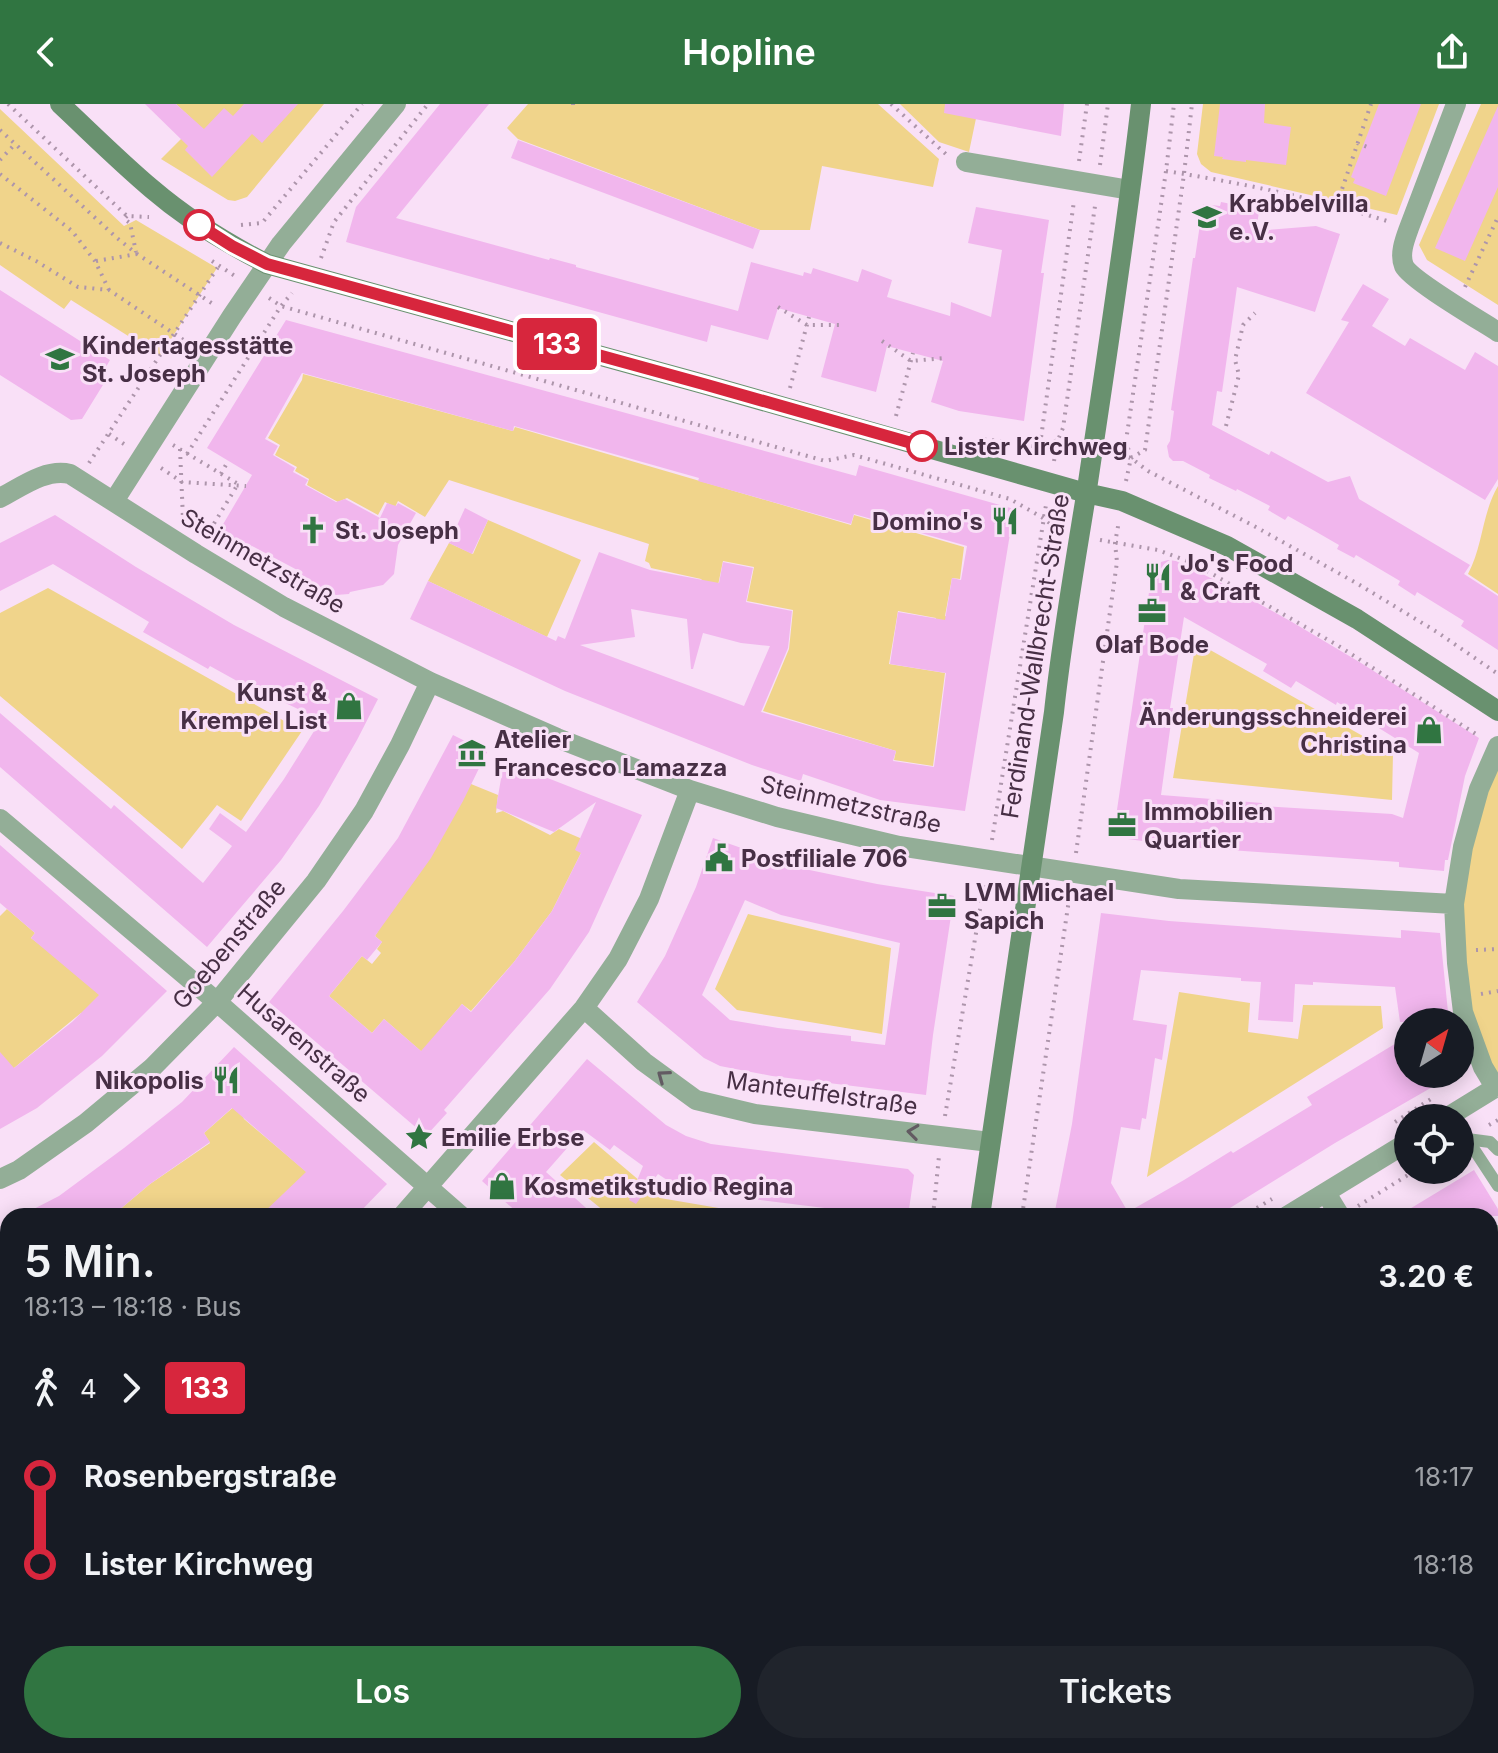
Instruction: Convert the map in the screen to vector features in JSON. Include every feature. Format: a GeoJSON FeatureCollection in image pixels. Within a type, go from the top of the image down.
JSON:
{"type":"FeatureCollection","features":[{"type":"Feature","properties":{"kind":"street"},"geometry":{"type":"LineString","coordinates":[[60,104],[151,189],[232,246],[267,264],[1122,501],[1253,560],[1357,619],[1498,711]]}},
{"type":"Feature","properties":{"kind":"street"},"geometry":{"type":"LineString","coordinates":[[114,501],[281,244],[396,104]]}},
{"type":"Feature","properties":{"kind":"street","name":"Ferdinand-Wallbrecht-Straße"},"geometry":{"type":"LineString","coordinates":[[981,1208],[1141,104]]}},
{"type":"Feature","properties":{"kind":"street"},"geometry":{"type":"LineString","coordinates":[[1456,104],[1409,228],[1403,247],[1404,265],[1416,279],[1498,332]]}},
{"type":"Feature","properties":{"kind":"street"},"geometry":{"type":"LineString","coordinates":[[966,162],[1130,190]]}},
{"type":"Feature","properties":{"kind":"street"},"geometry":{"type":"LineString","coordinates":[[0,498],[51,473],[60,471],[79,479]]}},
{"type":"Feature","properties":{"kind":"street","name":"Steinmetzstraße"},"geometry":{"type":"LineString","coordinates":[[79,479],[284,607],[430,682],[557,738],[690,790],[777,817],[899,846],[1179,889],[1454,904]]}},
{"type":"Feature","properties":{"kind":"street","name":"Goebenstraße"},"geometry":{"type":"LineString","coordinates":[[0,1179],[19,1170],[86,1123],[152,1068],[217,1002],[316,881],[364,811],[430,682]]}},
{"type":"Feature","properties":{"kind":"street"},"geometry":{"type":"LineString","coordinates":[[1474,1107],[1497,1086],[1483,1067],[1463,1012],[1454,904],[1463,847],[1475,802],[1498,747]]}},
{"type":"Feature","properties":{"kind":"street"},"geometry":{"type":"LineString","coordinates":[[409,1208],[584,1008],[618,959],[649,899],[690,790]]}},
{"type":"Feature","properties":{"kind":"street","name":"Husarenstraße"},"geometry":{"type":"LineString","coordinates":[[0,819],[217,1002],[452,1208]]}},
{"type":"Feature","properties":{"kind":"street","name":"Manteuffelstraße"},"geometry":{"type":"LineString","coordinates":[[584,1008],[644,1062],[696,1100],[755,1114],[990,1142]]}},
{"type":"Feature","properties":{"kind":"street"},"geometry":{"type":"LineString","coordinates":[[1301,1208],[1394,1151]]}},
{"type":"Feature","properties":{"kind":"street"},"geometry":{"type":"LineString","coordinates":[[1326,1193],[1343,1208]]}},
{"type":"Feature","properties":{"kind":"lane"},"geometry":{"type":"LineString","coordinates":[[1474,1133],[1498,1150]]}},
{"type":"Feature","properties":{"kind":"lane"},"geometry":{"type":"LineString","coordinates":[[1474,1150],[1498,1186]]}},
{"type":"Feature","properties":{"kind":"path"},"geometry":{"type":"LineString","coordinates":[[240,225],[262,223],[362,104]]}},
{"type":"Feature","properties":{"kind":"path"},"geometry":{"type":"LineString","coordinates":[[322,257],[334,222],[428,104]]}},
{"type":"Feature","properties":{"kind":"path"},"geometry":{"type":"LineString","coordinates":[[891,104],[946,156],[966,162]]}},
{"type":"Feature","properties":{"kind":"path"},"geometry":{"type":"LineString","coordinates":[[1078,168],[1087,104]]}},
{"type":"Feature","properties":{"kind":"path"},"geometry":{"type":"LineString","coordinates":[[1100,168],[1108,104]]}},
{"type":"Feature","properties":{"kind":"path"},"geometry":{"type":"LineString","coordinates":[[1023,1208],[1117,562],[1115,543],[1131,458],[1126,441],[1174,104]]}},
{"type":"Feature","properties":{"kind":"path"},"geometry":{"type":"LineString","coordinates":[[1131,458],[1145,450],[1192,104]]}},
{"type":"Feature","properties":{"kind":"path"},"geometry":{"type":"LineString","coordinates":[[1336,205],[1371,104]]}},
{"type":"Feature","properties":{"kind":"path"},"geometry":{"type":"LineString","coordinates":[[0,130],[117,238],[232,316]]}},
{"type":"Feature","properties":{"kind":"path"},"geometry":{"type":"LineString","coordinates":[[1357,143],[1367,147]]}},
{"type":"Feature","properties":{"kind":"path"},"geometry":{"type":"LineString","coordinates":[[0,160],[15,144]]}},
{"type":"Feature","properties":{"kind":"path"},"geometry":{"type":"LineString","coordinates":[[1166,171],[1284,192],[1409,228]]}},
{"type":"Feature","properties":{"kind":"path"},"geometry":{"type":"LineString","coordinates":[[0,174],[72,231],[95,261],[109,290]]}},
{"type":"Feature","properties":{"kind":"path"},"geometry":{"type":"LineString","coordinates":[[1039,447],[1075,194]]}},
{"type":"Feature","properties":{"kind":"path"},"geometry":{"type":"LineString","coordinates":[[934,1208],[941,1136],[1050,482],[1063,428],[1097,197]]}},
{"type":"Feature","properties":{"kind":"path"},"geometry":{"type":"LineString","coordinates":[[127,216],[124,219],[130,223],[137,254]]}},
{"type":"Feature","properties":{"kind":"path"},"geometry":{"type":"LineString","coordinates":[[1457,305],[1498,217]]}},
{"type":"Feature","properties":{"kind":"path"},"geometry":{"type":"LineString","coordinates":[[0,243],[78,287],[109,290],[207,355]]}},
{"type":"Feature","properties":{"kind":"path"},"geometry":{"type":"LineString","coordinates":[[79,479],[232,246]]}},
{"type":"Feature","properties":{"kind":"path"},"geometry":{"type":"LineString","coordinates":[[95,261],[137,254]]}},
{"type":"Feature","properties":{"kind":"path"},"geometry":{"type":"LineString","coordinates":[[187,454],[281,306]]}},
{"type":"Feature","properties":{"kind":"path"},"geometry":{"type":"LineString","coordinates":[[778,307],[807,325],[842,325]]}},
{"type":"Feature","properties":{"kind":"path"},"geometry":{"type":"LineString","coordinates":[[1226,426],[1239,375],[1235,360],[1243,325],[1255,313]]}},
{"type":"Feature","properties":{"kind":"path"},"geometry":{"type":"LineString","coordinates":[[789,389],[809,317]]}},
{"type":"Feature","properties":{"kind":"path"},"geometry":{"type":"LineString","coordinates":[[882,341],[911,361],[945,358]]}},
{"type":"Feature","properties":{"kind":"path"},"geometry":{"type":"LineString","coordinates":[[895,418],[913,353]]}},
{"type":"Feature","properties":{"kind":"path"},"geometry":{"type":"LineString","coordinates":[[109,434],[182,482],[246,486]]}},
{"type":"Feature","properties":{"kind":"path"},"geometry":{"type":"LineString","coordinates":[[156,435],[238,484]]}},
{"type":"Feature","properties":{"kind":"path"},"geometry":{"type":"LineString","coordinates":[[977,438],[1039,447],[1058,440]]}},
{"type":"Feature","properties":{"kind":"path"},"geometry":{"type":"LineString","coordinates":[[180,449],[190,550]]}},
{"type":"Feature","properties":{"kind":"path"},"geometry":{"type":"LineString","coordinates":[[1131,458],[1148,471],[1358,584],[1498,674]]}},
{"type":"Feature","properties":{"kind":"path"},"geometry":{"type":"LineString","coordinates":[[221,474],[228,461]]}},
{"type":"Feature","properties":{"kind":"path"},"geometry":{"type":"LineString","coordinates":[[190,550],[238,484]]}},
{"type":"Feature","properties":{"kind":"path"},"geometry":{"type":"LineString","coordinates":[[232,494],[239,498]]}},
{"type":"Feature","properties":{"kind":"path"},"geometry":{"type":"LineString","coordinates":[[1115,543],[1158,550],[1195,564],[1337,645],[1498,747]]}},
{"type":"Feature","properties":{"kind":"path"},"geometry":{"type":"LineString","coordinates":[[1354,1208],[1394,1183]]}},
{"type":"Feature","properties":{"kind":"shaded area"},"geometry":{"type":"Polygon","coordinates":[[[176,104],[324,104],[247,197],[235,201],[228,200],[161,159],[181,139],[190,117],[176,104]]]}},
{"type":"Feature","properties":{"kind":"shaded area"},"geometry":{"type":"Polygon","coordinates":[[[528,104],[878,104],[939,159],[933,187],[822,166],[810,230],[760,230],[518,139],[507,128],[528,104]]]}},
{"type":"Feature","properties":{"kind":"shaded area"},"geometry":{"type":"Polygon","coordinates":[[[900,104],[979,104],[969,152],[939,142],[900,104]]]}},
{"type":"Feature","properties":{"kind":"shaded area"},"geometry":{"type":"Polygon","coordinates":[[[1203,104],[1439,104],[1397,215],[1211,172],[1201,164],[1197,154],[1203,104]]]}},
{"type":"Feature","properties":{"kind":"shaded area"},"geometry":{"type":"Polygon","coordinates":[[[1481,104],[1498,104],[1498,305],[1427,260],[1419,245],[1481,104]]]}},
{"type":"Feature","properties":{"kind":"shaded area"},"geometry":{"type":"Polygon","coordinates":[[[0,109],[124,226],[136,220],[217,268],[160,356],[71,300],[64,309],[0,265],[0,109]]]}},
{"type":"Feature","properties":{"kind":"shaded area"},"geometry":{"type":"Polygon","coordinates":[[[303,374],[513,431],[515,427],[851,525],[854,515],[964,547],[960,579],[952,578],[945,616],[954,619],[935,630],[936,618],[898,611],[889,664],[945,673],[933,766],[894,760],[896,751],[763,711],[789,649],[793,610],[747,601],[754,567],[723,561],[716,595],[701,579],[651,568],[645,561],[649,544],[449,480],[425,517],[398,501],[395,507],[385,502],[378,515],[347,498],[338,502],[307,485],[309,479],[295,471],[297,467],[275,455],[280,445],[268,438],[303,374]]]}},
{"type":"Feature","properties":{"kind":"shaded area"},"geometry":{"type":"Polygon","coordinates":[[[1498,486],[1498,594],[1468,574],[1498,486]]]}},
{"type":"Feature","properties":{"kind":"shaded area"},"geometry":{"type":"Polygon","coordinates":[[[488,520],[581,560],[547,637],[428,581],[449,543],[473,554],[488,520]]]}},
{"type":"Feature","properties":{"kind":"shaded area"},"geometry":{"type":"Polygon","coordinates":[[[48,588],[302,731],[241,821],[217,805],[182,849],[0,696],[0,613],[48,588]]]}},
{"type":"Feature","properties":{"kind":"shaded area"},"geometry":{"type":"Polygon","coordinates":[[[1196,642],[1393,753],[1392,800],[1173,778],[1196,642]]]}},
{"type":"Feature","properties":{"kind":"shaded area"},"geometry":{"type":"Polygon","coordinates":[[[1498,746],[1498,1086],[1474,1035],[1474,1008],[1463,1008],[1454,904],[1498,746]]]}},
{"type":"Feature","properties":{"kind":"shaded area"},"geometry":{"type":"Polygon","coordinates":[[[471,784],[498,795],[496,813],[503,811],[550,835],[559,829],[580,838],[581,853],[552,911],[514,962],[471,1011],[462,1004],[443,1026],[430,1059],[384,1019],[372,1033],[329,996],[362,956],[372,964],[381,953],[377,949],[382,942],[375,936],[471,784]]]}},
{"type":"Feature","properties":{"kind":"shaded area"},"geometry":{"type":"Polygon","coordinates":[[[7,909],[35,933],[31,938],[106,995],[85,1015],[81,1013],[14,1068],[0,1070],[0,916],[7,909]]]}},
{"type":"Feature","properties":{"kind":"shaded area"},"geometry":{"type":"Polygon","coordinates":[[[748,914],[891,948],[882,1034],[737,1010],[715,989],[748,914]]]}},
{"type":"Feature","properties":{"kind":"shaded area"},"geometry":{"type":"Polygon","coordinates":[[[1179,992],[1250,1003],[1248,1032],[1298,1039],[1303,1005],[1381,1006],[1383,1028],[1147,1177],[1179,992]]]}},
{"type":"Feature","properties":{"kind":"shaded area"},"geometry":{"type":"Polygon","coordinates":[[[237,1104],[244,1119],[315,1179],[280,1208],[122,1208],[150,1184],[210,1143],[204,1133],[237,1104]]]}},
{"type":"Feature","properties":{"kind":"shaded area"},"geometry":{"type":"Polygon","coordinates":[[[594,1142],[660,1198],[719,1208],[600,1208],[560,1175],[594,1142]]]}},
{"type":"Feature","properties":{"kind":"building"},"geometry":{"type":"Polygon","coordinates":[[[145,104],[176,104],[204,129],[224,108],[233,116],[244,104],[298,104],[262,143],[252,134],[212,177],[185,150],[188,146],[145,104]]]}},
{"type":"Feature","properties":{"kind":"building"},"geometry":{"type":"Polygon","coordinates":[[[440,104],[489,104],[396,218],[738,311],[751,262],[803,276],[804,272],[811,274],[813,268],[858,282],[862,269],[892,280],[887,297],[950,316],[951,302],[991,317],[1002,250],[968,243],[976,207],[1049,220],[1024,421],[959,411],[931,402],[943,361],[887,346],[876,392],[821,377],[835,324],[778,308],[768,340],[711,325],[707,342],[346,242],[356,207],[440,104]]]}},
{"type":"Feature","properties":{"kind":"building"},"geometry":{"type":"Polygon","coordinates":[[[945,104],[1064,104],[1061,136],[944,113],[945,104]]]}},
{"type":"Feature","properties":{"kind":"building"},"geometry":{"type":"Polygon","coordinates":[[[1220,104],[1265,104],[1264,123],[1291,127],[1286,165],[1214,156],[1220,104]]]}},
{"type":"Feature","properties":{"kind":"building"},"geometry":{"type":"Polygon","coordinates":[[[1379,104],[1421,104],[1386,196],[1353,183],[1355,179],[1351,177],[1379,104]]]}},
{"type":"Feature","properties":{"kind":"building"},"geometry":{"type":"Polygon","coordinates":[[[1498,106],[1498,187],[1465,261],[1435,248],[1498,106]]]}},
{"type":"Feature","properties":{"kind":"building"},"geometry":{"type":"Polygon","coordinates":[[[518,140],[760,230],[753,249],[511,158],[518,140]]]}},
{"type":"Feature","properties":{"kind":"building"},"geometry":{"type":"Polygon","coordinates":[[[1221,202],[1259,212],[1256,231],[1316,226],[1340,234],[1315,312],[1237,287],[1222,392],[1217,391],[1212,425],[1269,455],[1271,451],[1328,482],[1350,476],[1359,499],[1470,565],[1464,574],[1498,596],[1498,650],[1461,626],[1464,621],[1417,592],[1415,596],[1398,585],[1400,581],[1356,555],[1354,558],[1337,549],[1339,545],[1288,516],[1285,520],[1268,510],[1270,506],[1209,478],[1210,475],[1183,461],[1173,461],[1169,457],[1167,446],[1174,411],[1171,410],[1203,204],[1220,206],[1221,202]]]}},
{"type":"Feature","properties":{"kind":"building"},"geometry":{"type":"Polygon","coordinates":[[[1363,284],[1389,299],[1372,326],[1405,346],[1410,338],[1465,370],[1475,352],[1498,366],[1498,479],[1485,500],[1306,393],[1349,322],[1341,320],[1363,284]]]}},
{"type":"Feature","properties":{"kind":"building"},"geometry":{"type":"Polygon","coordinates":[[[0,290],[110,360],[100,377],[106,380],[82,419],[71,420],[0,375],[0,290]]]}},
{"type":"Feature","properties":{"kind":"building"},"geometry":{"type":"Polygon","coordinates":[[[286,320],[856,476],[859,465],[1014,509],[965,811],[880,800],[803,774],[801,781],[752,765],[565,691],[410,619],[428,581],[556,641],[558,636],[565,639],[599,552],[650,570],[719,583],[723,562],[753,568],[746,602],[792,611],[788,648],[761,712],[896,751],[893,761],[934,767],[946,673],[890,664],[898,612],[945,620],[952,578],[961,580],[967,546],[854,514],[851,524],[514,426],[513,431],[302,373],[265,439],[278,446],[273,455],[308,480],[305,485],[336,502],[345,499],[380,518],[387,503],[396,506],[398,503],[416,513],[398,545],[394,574],[383,585],[336,595],[252,546],[247,555],[215,538],[252,475],[207,448],[286,320]],[[631,609],[635,637],[580,645],[744,706],[770,646],[741,643],[703,633],[691,669],[687,619],[631,609]]]}},
{"type":"Feature","properties":{"kind":"building"},"geometry":{"type":"Polygon","coordinates":[[[465,508],[488,520],[472,554],[449,543],[465,508]]]}},
{"type":"Feature","properties":{"kind":"building"},"geometry":{"type":"Polygon","coordinates":[[[55,515],[234,625],[378,699],[319,806],[281,860],[207,947],[0,767],[0,713],[111,809],[114,805],[203,883],[232,846],[209,829],[220,813],[246,832],[321,720],[277,699],[275,702],[210,666],[208,669],[143,632],[149,622],[53,564],[0,591],[0,543],[55,515]]]}},
{"type":"Feature","properties":{"kind":"building"},"geometry":{"type":"Polygon","coordinates":[[[1176,561],[1229,587],[1361,663],[1479,738],[1465,776],[1444,871],[1399,867],[1399,862],[1187,847],[1113,837],[1152,572],[1161,562],[1176,561]],[[1184,617],[1161,795],[1262,803],[1262,806],[1392,814],[1403,818],[1419,753],[1337,702],[1336,705],[1296,681],[1291,688],[1263,671],[1267,664],[1184,617]]]}},
{"type":"Feature","properties":{"kind":"building"},"geometry":{"type":"Polygon","coordinates":[[[453,735],[487,752],[431,858],[375,936],[382,942],[367,960],[362,956],[329,996],[372,1033],[384,1019],[421,1051],[462,1004],[471,1012],[552,911],[581,853],[575,850],[596,802],[554,832],[496,808],[504,761],[642,815],[589,932],[550,989],[444,1110],[447,1113],[426,1136],[269,1002],[398,838],[453,735]]]}},
{"type":"Feature","properties":{"kind":"building"},"geometry":{"type":"Polygon","coordinates":[[[713,838],[795,867],[954,896],[926,1095],[772,1076],[720,1066],[704,1058],[637,1002],[665,956],[696,887],[713,838]],[[745,900],[702,995],[730,1020],[851,1036],[851,1041],[885,1045],[900,943],[781,915],[745,900]]]}},
{"type":"Feature","properties":{"kind":"building"},"geometry":{"type":"Polygon","coordinates":[[[0,845],[167,991],[102,1056],[37,1108],[0,1129],[0,1052],[14,1068],[72,1022],[99,995],[31,938],[35,933],[0,903],[0,845]]]}},
{"type":"Feature","properties":{"kind":"building"},"geometry":{"type":"Polygon","coordinates":[[[1101,913],[1401,938],[1401,930],[1440,933],[1448,1008],[1398,1008],[1395,987],[1313,982],[1313,985],[1295,984],[1293,1022],[1258,1020],[1261,982],[1141,970],[1133,1020],[1167,1025],[1162,1060],[1155,1058],[1146,1119],[1142,1118],[1140,1130],[1121,1127],[1111,1183],[1126,1208],[1056,1208],[1072,1124],[1101,913]]]}},
{"type":"Feature","properties":{"kind":"building"},"geometry":{"type":"Polygon","coordinates":[[[1394,1044],[1394,1088],[1431,1088],[1403,1104],[1394,1104],[1394,1109],[1230,1208],[1135,1208],[1312,1105],[1307,1097],[1394,1044]]]}},
{"type":"Feature","properties":{"kind":"building"},"geometry":{"type":"Polygon","coordinates":[[[234,1047],[387,1184],[364,1208],[268,1208],[306,1172],[232,1108],[204,1133],[210,1142],[122,1208],[36,1208],[59,1196],[182,1102],[234,1047]]]}},
{"type":"Feature","properties":{"kind":"building"},"geometry":{"type":"Polygon","coordinates":[[[587,1059],[666,1125],[686,1136],[711,1144],[908,1169],[914,1175],[909,1208],[825,1208],[753,1199],[712,1192],[667,1180],[658,1174],[636,1204],[629,1200],[643,1166],[614,1145],[610,1150],[583,1130],[546,1172],[586,1208],[512,1208],[482,1181],[587,1059]]]}},
{"type":"Feature","properties":{"kind":"building"},"geometry":{"type":"Polygon","coordinates":[[[1474,1170],[1497,1208],[1411,1208],[1451,1184],[1474,1184],[1474,1170]]]}},
{"type":"Feature","properties":{"kind":"bus line","name":"133"},"geometry":{"type":"LineString","coordinates":[[199,225],[267,264],[922,446]]}},
{"type":"Feature","properties":{"kind":"place","name":"Krabbelvilla e.V."},"geometry":{"type":"Point","coordinates":[1207,217]}},
{"type":"Feature","properties":{"kind":"place","name":"Kindertagesstätte St. Joseph"},"geometry":{"type":"Point","coordinates":[60,359]}},
{"type":"Feature","properties":{"kind":"place","name":"Lister Kirchweg"},"geometry":{"type":"Point","coordinates":[922,446]}},
{"type":"Feature","properties":{"kind":"place","name":"Domino's"},"geometry":{"type":"Point","coordinates":[1005,521]}},
{"type":"Feature","properties":{"kind":"place","name":"St. Joseph"},"geometry":{"type":"Point","coordinates":[313,530]}},
{"type":"Feature","properties":{"kind":"place","name":"Jo's Food & Craft"},"geometry":{"type":"Point","coordinates":[1158,577]}},
{"type":"Feature","properties":{"kind":"place","name":"Olaf Bode"},"geometry":{"type":"Point","coordinates":[1152,611]}},
{"type":"Feature","properties":{"kind":"place","name":"Kunst & Krempel List"},"geometry":{"type":"Point","coordinates":[349,706]}},
{"type":"Feature","properties":{"kind":"place","name":"Änderungsschneiderei Christina"},"geometry":{"type":"Point","coordinates":[1429,730]}},
{"type":"Feature","properties":{"kind":"place","name":"Atelier Francesco Lamazza"},"geometry":{"type":"Point","coordinates":[472,753]}},
{"type":"Feature","properties":{"kind":"place","name":"Immobilien Quartier"},"geometry":{"type":"Point","coordinates":[1122,825]}},
{"type":"Feature","properties":{"kind":"place","name":"Postfiliale 706"},"geometry":{"type":"Point","coordinates":[719,858]}},
{"type":"Feature","properties":{"kind":"place","name":"LVM Michael Sapich"},"geometry":{"type":"Point","coordinates":[942,906]}},
{"type":"Feature","properties":{"kind":"place","name":"Nikopolis"},"geometry":{"type":"Point","coordinates":[226,1080]}},
{"type":"Feature","properties":{"kind":"place","name":"Emilie Erbse"},"geometry":{"type":"Point","coordinates":[419,1137]}},
{"type":"Feature","properties":{"kind":"place","name":"Kosmetikstudio Regina"},"geometry":{"type":"Point","coordinates":[502,1186]}}]}
